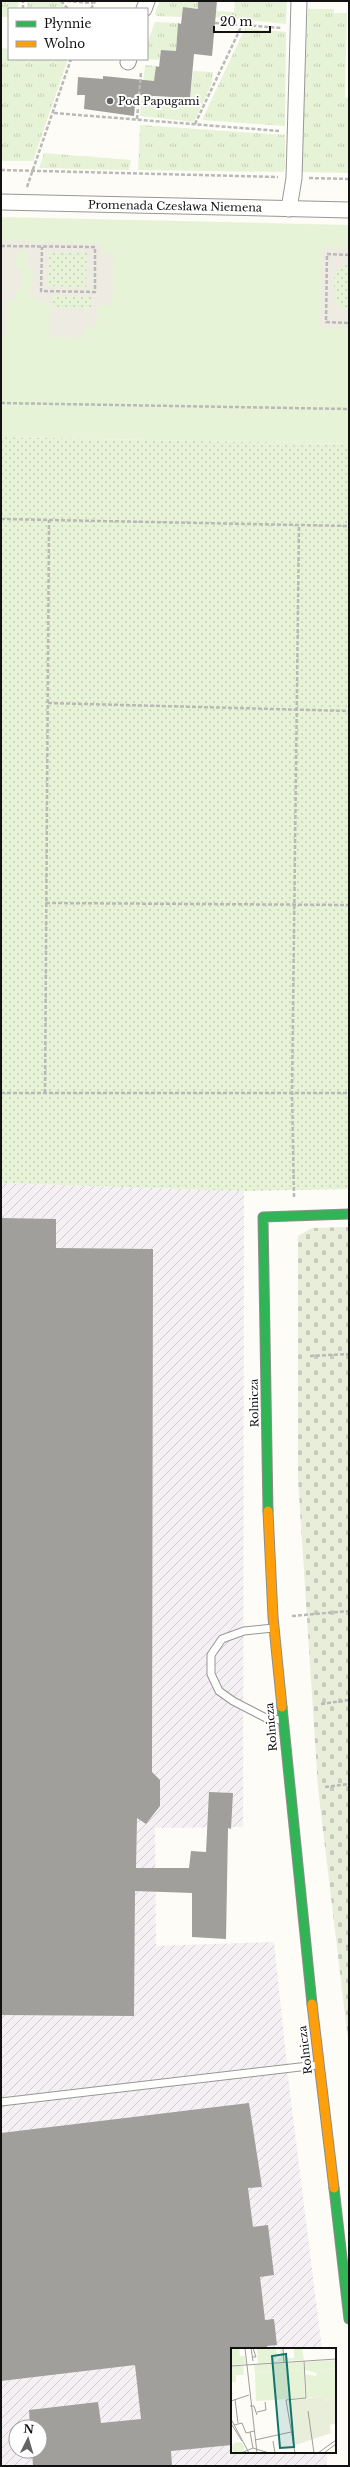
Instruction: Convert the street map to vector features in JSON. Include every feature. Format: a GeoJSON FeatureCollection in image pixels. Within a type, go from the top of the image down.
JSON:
{"type":"FeatureCollection","features":[{"type":"Feature","properties":{"kind":"street"},"geometry":{"type":"LineString","coordinates":[[289,209],[294,178],[297,29],[299,1]]}},
{"type":"Feature","properties":{"kind":"street","name":"Promenada Czesława Niemena"},"geometry":{"type":"LineString","coordinates":[[1,202],[349,210]]}},
{"type":"Feature","properties":{"kind":"street","name":"Rolnicza"},"geometry":{"type":"LineString","coordinates":[[349,1214],[263,1217],[267,1482],[273,1628],[319,2064],[349,2319]]}},
{"type":"Feature","properties":{"kind":"lane"},"geometry":{"type":"LineString","coordinates":[[273,1628],[244,1631],[222,1639],[211,1655],[211,1674],[219,1691],[233,1701],[266,1718],[282,1720]]}},
{"type":"Feature","properties":{"kind":"lane"},"geometry":{"type":"LineString","coordinates":[[1,2102],[319,2064]]}},
{"type":"Feature","properties":{"kind":"path"},"geometry":{"type":"LineString","coordinates":[[67,1],[94,2]]}},
{"type":"Feature","properties":{"kind":"path"},"geometry":{"type":"LineString","coordinates":[[215,23],[297,29]]}},
{"type":"Feature","properties":{"kind":"path"},"geometry":{"type":"LineString","coordinates":[[195,124],[242,25]]}},
{"type":"Feature","properties":{"kind":"path"},"geometry":{"type":"LineString","coordinates":[[21,202],[54,113],[71,60]]}},
{"type":"Feature","properties":{"kind":"path"},"geometry":{"type":"LineString","coordinates":[[129,60],[142,63],[137,119]]}},
{"type":"Feature","properties":{"kind":"path"},"geometry":{"type":"LineString","coordinates":[[54,113],[295,132]]}},
{"type":"Feature","properties":{"kind":"path"},"geometry":{"type":"LineString","coordinates":[[1,170],[349,179]]}},
{"type":"Feature","properties":{"kind":"path"},"geometry":{"type":"LineString","coordinates":[[1,246],[42,246],[95,248],[95,292],[41,291],[42,246]]}},
{"type":"Feature","properties":{"kind":"path"},"geometry":{"type":"LineString","coordinates":[[349,255],[327,254],[326,322],[349,323]]}},
{"type":"Feature","properties":{"kind":"path"},"geometry":{"type":"LineString","coordinates":[[1,403],[349,409]]}},
{"type":"Feature","properties":{"kind":"path"},"geometry":{"type":"LineString","coordinates":[[1,519],[349,526]]}},
{"type":"Feature","properties":{"kind":"path"},"geometry":{"type":"LineString","coordinates":[[45,1093],[49,520]]}},
{"type":"Feature","properties":{"kind":"path"},"geometry":{"type":"LineString","coordinates":[[294,1215],[292,1093],[299,525]]}},
{"type":"Feature","properties":{"kind":"path"},"geometry":{"type":"LineString","coordinates":[[48,703],[349,711]]}},
{"type":"Feature","properties":{"kind":"path"},"geometry":{"type":"LineString","coordinates":[[46,903],[349,905]]}},
{"type":"Feature","properties":{"kind":"path"},"geometry":{"type":"LineString","coordinates":[[1,1092],[349,1093]]}},
{"type":"Feature","properties":{"kind":"path"},"geometry":{"type":"LineString","coordinates":[[310,1356],[349,1354]]}},
{"type":"Feature","properties":{"kind":"path"},"geometry":{"type":"LineString","coordinates":[[273,1617],[349,1611]]}},
{"type":"Feature","properties":{"kind":"path"},"geometry":{"type":"LineString","coordinates":[[320,1704],[349,1700]]}},
{"type":"Feature","properties":{"kind":"path"},"geometry":{"type":"LineString","coordinates":[[325,1787],[349,1784]]}},
{"type":"Feature","properties":{"kind":"shaded area"},"geometry":{"type":"Polygon","coordinates":[[[1,240],[102,244],[102,254],[114,254],[112,306],[97,305],[96,328],[83,328],[82,338],[49,337],[50,302],[34,301],[34,295],[28,295],[28,290],[32,290],[33,269],[27,269],[28,251],[17,251],[16,269],[22,270],[21,290],[15,290],[15,300],[8,300],[6,337],[1,337],[1,240]],[[49,252],[48,286],[86,287],[87,253],[49,252]],[[51,296],[51,308],[91,309],[91,297],[51,296]]]}},
{"type":"Feature","properties":{"kind":"shaded area"},"geometry":{"type":"Polygon","coordinates":[[[322,248],[349,249],[349,261],[338,270],[334,276],[334,288],[335,300],[340,308],[349,313],[349,328],[320,328],[322,248]]]}},
{"type":"Feature","properties":{"kind":"shaded area"},"geometry":{"type":"Polygon","coordinates":[[[1,1183],[244,1191],[243,1827],[155,1828],[156,1946],[274,1942],[289,2085],[322,2348],[231,2348],[231,2453],[328,2453],[326,2466],[1,2466],[1,1183]]]}},
{"type":"Feature","properties":{"kind":"green space"},"geometry":{"type":"Polygon","coordinates":[[[1,1],[19,1],[18,8],[8,8],[8,17],[1,17],[1,1]]]}},
{"type":"Feature","properties":{"kind":"green space"},"geometry":{"type":"Polygon","coordinates":[[[27,1],[60,2],[65,8],[27,8],[27,1]]]}},
{"type":"Feature","properties":{"kind":"green space"},"geometry":{"type":"Polygon","coordinates":[[[160,1],[198,1],[198,9],[183,7],[182,17],[156,16],[155,13],[160,1]]]}},
{"type":"Feature","properties":{"kind":"green space"},"geometry":{"type":"Polygon","coordinates":[[[235,1],[287,1],[286,24],[215,17],[216,11],[234,12],[235,1]]]}},
{"type":"Feature","properties":{"kind":"green space"},"geometry":{"type":"Polygon","coordinates":[[[308,9],[334,9],[334,13],[347,13],[345,97],[349,98],[349,173],[301,172],[308,9]]]}},
{"type":"Feature","properties":{"kind":"green space"},"geometry":{"type":"Polygon","coordinates":[[[155,22],[178,23],[176,51],[161,50],[160,60],[148,59],[148,41],[155,22]]]}},
{"type":"Feature","properties":{"kind":"green space"},"geometry":{"type":"Polygon","coordinates":[[[245,28],[286,32],[285,126],[202,120],[245,28]]]}},
{"type":"Feature","properties":{"kind":"green space"},"geometry":{"type":"Polygon","coordinates":[[[1,48],[8,49],[8,60],[68,60],[33,161],[1,161],[1,48]]]}},
{"type":"Feature","properties":{"kind":"green space"},"geometry":{"type":"Polygon","coordinates":[[[145,65],[156,66],[153,97],[190,98],[193,71],[213,72],[212,83],[194,122],[140,116],[145,65]]]}},
{"type":"Feature","properties":{"kind":"green space"},"geometry":{"type":"Polygon","coordinates":[[[140,125],[285,135],[285,168],[283,172],[138,170],[140,125]]]}},
{"type":"Feature","properties":{"kind":"green space"},"geometry":{"type":"Polygon","coordinates":[[[44,153],[131,160],[129,170],[39,168],[44,153]]]}},
{"type":"Feature","properties":{"kind":"green space"},"geometry":{"type":"Polygon","coordinates":[[[1,217],[349,225],[349,444],[1,437],[1,217]]]}},
{"type":"Feature","properties":{"kind":"green space"},"geometry":{"type":"Polygon","coordinates":[[[49,252],[87,253],[86,288],[48,286],[49,252]]]}},
{"type":"Feature","properties":{"kind":"green space"},"geometry":{"type":"Polygon","coordinates":[[[349,261],[349,313],[347,314],[337,302],[333,286],[337,271],[342,265],[349,261]]]}},
{"type":"Feature","properties":{"kind":"green space"},"geometry":{"type":"Polygon","coordinates":[[[51,296],[91,297],[91,309],[51,308],[51,296]]]}},
{"type":"Feature","properties":{"kind":"green space"},"geometry":{"type":"Polygon","coordinates":[[[1,437],[349,444],[349,1189],[244,1191],[1,1183],[1,437]]]}},
{"type":"Feature","properties":{"kind":"green space"},"geometry":{"type":"Polygon","coordinates":[[[349,1227],[349,2048],[318,1788],[298,1479],[298,1236],[312,1228],[349,1227]]]}},
{"type":"Feature","properties":{"kind":"building"},"geometry":{"type":"Polygon","coordinates":[[[198,1],[217,1],[212,56],[194,54],[190,98],[136,95],[134,116],[84,109],[85,95],[77,95],[78,77],[103,79],[103,76],[154,81],[156,66],[159,67],[161,50],[176,51],[178,23],[181,24],[183,7],[198,9],[198,1]]]}},
{"type":"Feature","properties":{"kind":"building"},"geometry":{"type":"Polygon","coordinates":[[[1,1218],[56,1219],[56,1248],[153,1249],[152,1772],[160,1780],[160,1806],[146,1824],[137,1818],[136,1868],[189,1868],[191,1851],[206,1852],[209,1792],[233,1793],[231,1829],[228,1828],[226,1939],[192,1937],[192,1893],[135,1891],[134,2016],[1,2015],[1,1218]]]}},
{"type":"Feature","properties":{"kind":"building"},"geometry":{"type":"Polygon","coordinates":[[[249,2103],[262,2187],[248,2188],[253,2227],[268,2225],[274,2275],[260,2277],[265,2320],[274,2319],[277,2345],[267,2346],[268,2348],[231,2348],[231,2445],[171,2451],[172,2466],[33,2466],[33,2459],[48,2459],[48,2419],[30,2419],[29,2410],[98,2402],[101,2423],[141,2419],[135,2365],[1,2381],[1,2133],[249,2103]]]}},
{"type":"Feature","properties":{"kind":"traffic: fast"},"geometry":{"type":"LineString","coordinates":[[268,1511],[263,1217],[349,1214]]}},
{"type":"Feature","properties":{"kind":"traffic: fast"},"geometry":{"type":"LineString","coordinates":[[282,1707],[312,2004]]}},
{"type":"Feature","properties":{"kind":"traffic: fast"},"geometry":{"type":"LineString","coordinates":[[334,2188],[349,2319]]}},
{"type":"Feature","properties":{"kind":"traffic: slow"},"geometry":{"type":"LineString","coordinates":[[268,1511],[273,1617],[282,1707]]}},
{"type":"Feature","properties":{"kind":"traffic: slow"},"geometry":{"type":"LineString","coordinates":[[312,2004],[334,2188]]}},
{"type":"Feature","properties":{"kind":"place","name":"Pod Papugami"},"geometry":{"type":"Point","coordinates":[110,101]}}]}
